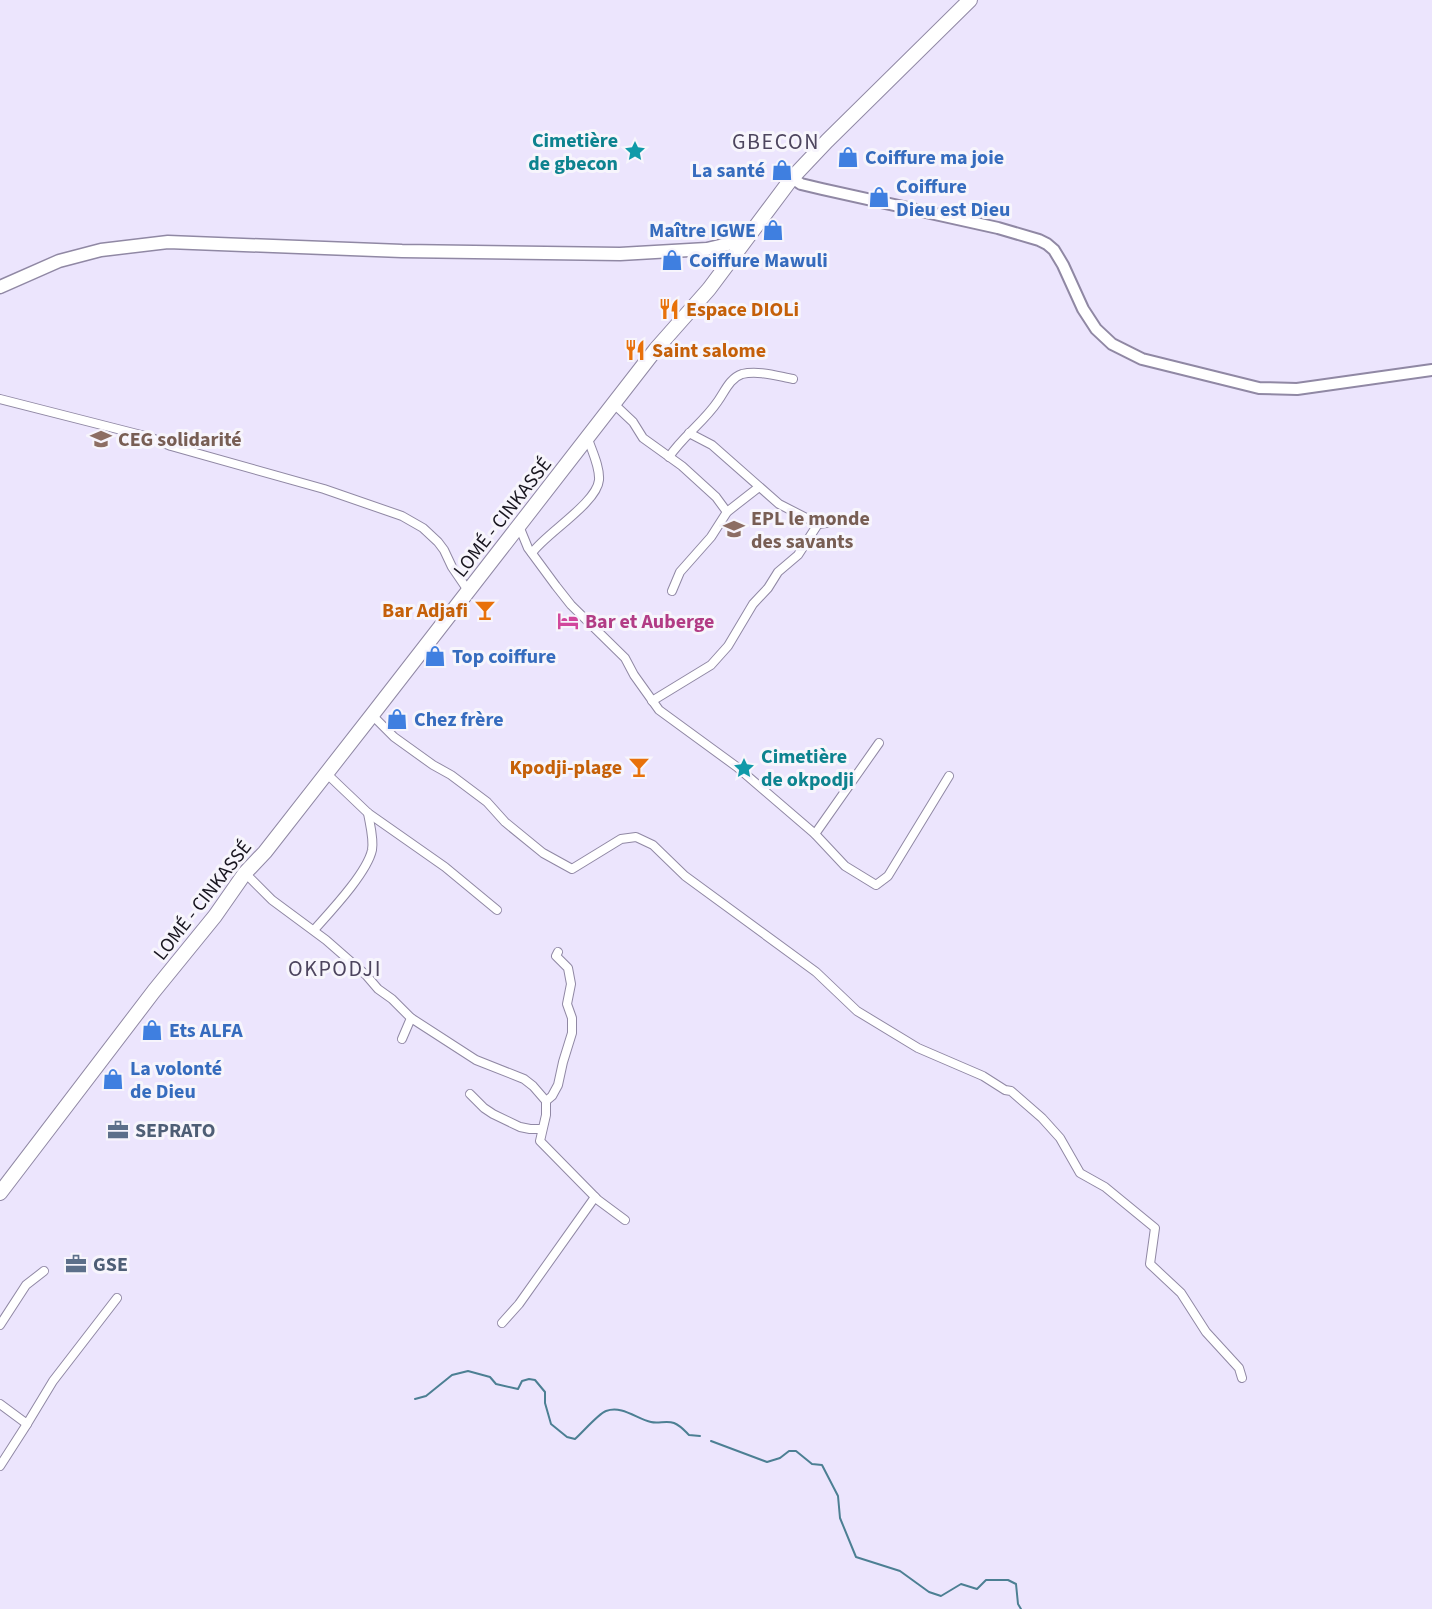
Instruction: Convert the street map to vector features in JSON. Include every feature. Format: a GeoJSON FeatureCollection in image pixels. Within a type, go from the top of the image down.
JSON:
{"type":"FeatureCollection","features":[{"type":"Feature","properties":{"kind":"highway","name":"LOMÉ - CINKASSÉ"},"geometry":{"type":"LineString","coordinates":[[0,1193],[146,1001],[207,926],[245,873],[265,852],[469,592],[656,349],[709,289],[792,178],[970,0]]}},
{"type":"Feature","properties":{"kind":"main road"},"geometry":{"type":"LineString","coordinates":[[0,286],[59,261],[100,250],[168,242],[318,249],[620,254],[707,249],[744,240]]}},
{"type":"Feature","properties":{"kind":"street"},"geometry":{"type":"LineString","coordinates":[[792,178],[801,184],[998,228],[1039,240],[1054,250],[1083,309],[1096,329],[1112,344],[1142,359],[1259,388],[1297,389],[1432,370]]}},
{"type":"Feature","properties":{"kind":"street"},"geometry":{"type":"LineString","coordinates":[[669,457],[702,421],[729,383],[739,375],[750,372],[793,379]]}},
{"type":"Feature","properties":{"kind":"street"},"geometry":{"type":"LineString","coordinates":[[0,399],[149,437],[390,511],[423,528],[431,535],[444,550],[452,567],[469,592]]}},
{"type":"Feature","properties":{"kind":"street"},"geometry":{"type":"LineString","coordinates":[[615,405],[633,422],[643,438],[682,466],[716,497],[727,512]]}},
{"type":"Feature","properties":{"kind":"street"},"geometry":{"type":"LineString","coordinates":[[689,433],[711,445],[779,504],[818,524],[850,520]]}},
{"type":"Feature","properties":{"kind":"street"},"geometry":{"type":"LineString","coordinates":[[532,553],[544,539],[570,519],[597,487],[598,471],[588,439]]}},
{"type":"Feature","properties":{"kind":"street"},"geometry":{"type":"LineString","coordinates":[[672,591],[680,572],[711,537],[727,512],[759,487]]}},
{"type":"Feature","properties":{"kind":"street"},"geometry":{"type":"LineString","coordinates":[[652,701],[711,665],[728,646],[753,604],[768,588],[778,572],[798,555],[818,524]]}},
{"type":"Feature","properties":{"kind":"street"},"geometry":{"type":"LineString","coordinates":[[519,526],[532,553],[571,605],[625,658],[658,710],[737,766],[815,834],[845,866],[876,885],[888,876],[949,776]]}},
{"type":"Feature","properties":{"kind":"street"},"geometry":{"type":"LineString","coordinates":[[372,715],[394,738],[487,802],[505,822],[550,858],[572,869],[621,838],[636,837],[652,845],[685,876],[816,972],[857,1011],[918,1048],[984,1076],[1005,1090],[1011,1091],[1042,1118],[1060,1138],[1080,1173],[1105,1187],[1155,1228],[1150,1264],[1181,1293],[1206,1332],[1239,1368],[1242,1378]]}},
{"type":"Feature","properties":{"kind":"street"},"geometry":{"type":"LineString","coordinates":[[815,834],[879,743]]}},
{"type":"Feature","properties":{"kind":"street"},"geometry":{"type":"LineString","coordinates":[[326,773],[368,813],[445,867],[497,910]]}},
{"type":"Feature","properties":{"kind":"street"},"geometry":{"type":"LineString","coordinates":[[314,930],[336,906],[369,858],[372,848],[368,813]]}},
{"type":"Feature","properties":{"kind":"street"},"geometry":{"type":"LineString","coordinates":[[245,873],[272,900],[314,930],[366,975],[378,989],[411,1018],[476,1060],[533,1086],[546,1101],[546,1115],[540,1141],[595,1197],[625,1220]]}},
{"type":"Feature","properties":{"kind":"street"},"geometry":{"type":"LineString","coordinates":[[546,1101],[558,1085],[572,1033],[572,1018],[567,1004],[571,984],[568,968],[556,956],[558,952]]}},
{"type":"Feature","properties":{"kind":"street"},"geometry":{"type":"LineString","coordinates":[[402,1039],[411,1018]]}},
{"type":"Feature","properties":{"kind":"street"},"geometry":{"type":"LineString","coordinates":[[470,1094],[493,1114],[520,1127],[542,1129]]}},
{"type":"Feature","properties":{"kind":"street"},"geometry":{"type":"LineString","coordinates":[[502,1323],[519,1304],[595,1197]]}},
{"type":"Feature","properties":{"kind":"street"},"geometry":{"type":"LineString","coordinates":[[0,1325],[26,1285],[44,1271]]}},
{"type":"Feature","properties":{"kind":"street"},"geometry":{"type":"LineString","coordinates":[[0,1466],[53,1381],[117,1298]]}},
{"type":"Feature","properties":{"kind":"street"},"geometry":{"type":"LineString","coordinates":[[0,1404],[27,1424]]}},
{"type":"Feature","properties":{"kind":"waterway"},"geometry":{"type":"LineString","coordinates":[[415,1399],[426,1396],[452,1375],[468,1371],[490,1377],[496,1384],[518,1389],[522,1381],[535,1380],[545,1392],[545,1403],[551,1424],[567,1437],[575,1439],[599,1416],[612,1410],[624,1411],[651,1422],[674,1423],[689,1435],[700,1436]]}},
{"type":"Feature","properties":{"kind":"waterway"},"geometry":{"type":"LineString","coordinates":[[711,1441],[767,1462],[780,1458],[789,1451],[796,1451],[812,1464],[822,1465],[838,1496],[840,1518],[856,1557],[900,1571],[929,1592],[941,1596],[961,1584],[977,1589],[986,1580],[1008,1580],[1016,1584],[1018,1604],[1021,1609]]}},
{"type":"Feature","properties":{"kind":"place","name":"Cimetière de gbecon"},"geometry":{"type":"Point","coordinates":[635,151]}},
{"type":"Feature","properties":{"kind":"place","name":"Coiffure ma joie"},"geometry":{"type":"Point","coordinates":[848,157]}},
{"type":"Feature","properties":{"kind":"place","name":"La santé"},"geometry":{"type":"Point","coordinates":[782,170]}},
{"type":"Feature","properties":{"kind":"place","name":"Coiffure Dieu est Dieu"},"geometry":{"type":"Point","coordinates":[879,197]}},
{"type":"Feature","properties":{"kind":"place","name":"Maître IGWE"},"geometry":{"type":"Point","coordinates":[773,230]}},
{"type":"Feature","properties":{"kind":"place","name":"Coiffure Mawuli"},"geometry":{"type":"Point","coordinates":[672,260]}},
{"type":"Feature","properties":{"kind":"place","name":"Espace DIOLi"},"geometry":{"type":"Point","coordinates":[669,309]}},
{"type":"Feature","properties":{"kind":"place","name":"Saint salome"},"geometry":{"type":"Point","coordinates":[635,350]}},
{"type":"Feature","properties":{"kind":"place","name":"CEG solidarité"},"geometry":{"type":"Point","coordinates":[101,439]}},
{"type":"Feature","properties":{"kind":"place","name":"EPL le monde des savants"},"geometry":{"type":"Point","coordinates":[734,529]}},
{"type":"Feature","properties":{"kind":"place","name":"Bar Adjafi"},"geometry":{"type":"Point","coordinates":[485,610]}},
{"type":"Feature","properties":{"kind":"place","name":"Bar et Auberge"},"geometry":{"type":"Point","coordinates":[568,621]}},
{"type":"Feature","properties":{"kind":"place","name":"Top coiffure"},"geometry":{"type":"Point","coordinates":[435,656]}},
{"type":"Feature","properties":{"kind":"place","name":"Chez frère"},"geometry":{"type":"Point","coordinates":[397,719]}},
{"type":"Feature","properties":{"kind":"place","name":"Kpodji-plage"},"geometry":{"type":"Point","coordinates":[639,767]}},
{"type":"Feature","properties":{"kind":"place","name":"Cimetière de okpodji"},"geometry":{"type":"Point","coordinates":[744,768]}},
{"type":"Feature","properties":{"kind":"place","name":"Ets ALFA"},"geometry":{"type":"Point","coordinates":[152,1030]}},
{"type":"Feature","properties":{"kind":"place","name":"La volonté de Dieu"},"geometry":{"type":"Point","coordinates":[113,1079]}},
{"type":"Feature","properties":{"kind":"place","name":"SEPRATO"},"geometry":{"type":"Point","coordinates":[118,1130]}},
{"type":"Feature","properties":{"kind":"place","name":"GSE"},"geometry":{"type":"Point","coordinates":[76,1264]}},
{"type":"Feature","properties":{"kind":"district","name":"GBECON"},"geometry":{"type":"Point","coordinates":[776,141]}},
{"type":"Feature","properties":{"kind":"district","name":"OKPODJI"},"geometry":{"type":"Point","coordinates":[335,968]}}]}
